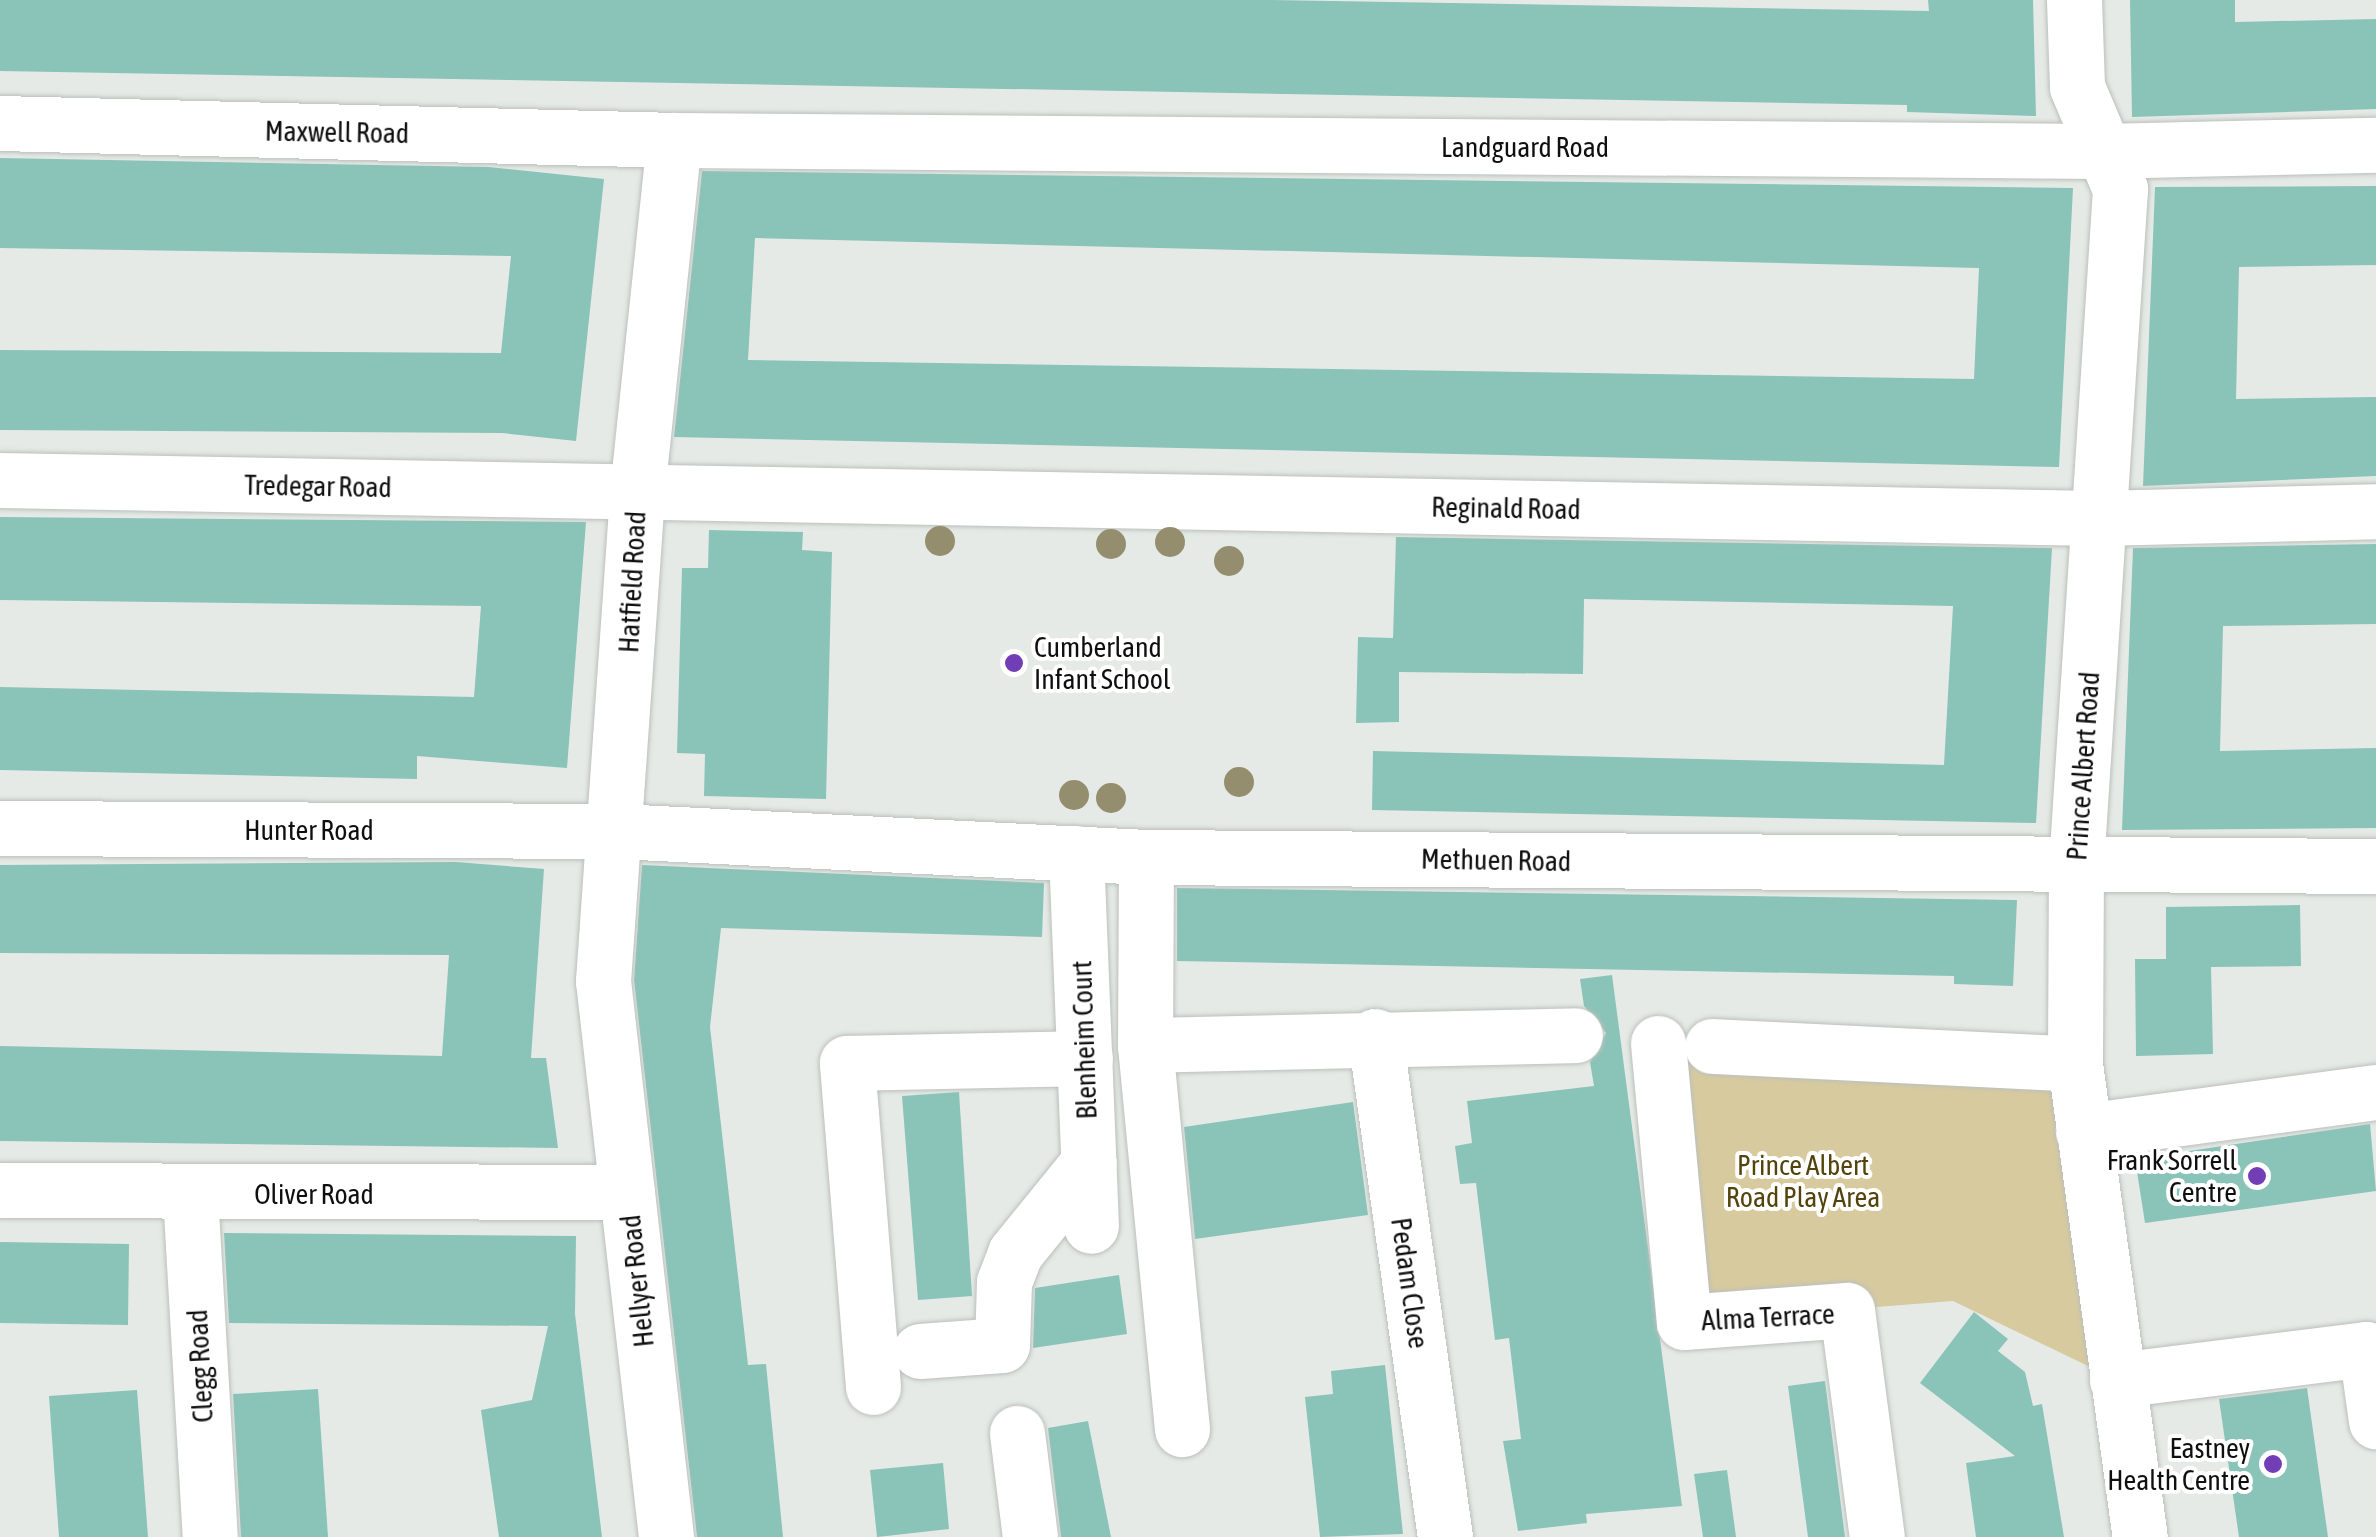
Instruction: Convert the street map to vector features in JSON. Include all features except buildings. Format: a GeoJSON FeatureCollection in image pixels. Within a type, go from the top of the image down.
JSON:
{"type":"FeatureCollection","features":[{"type":"Feature","properties":{"kind":"street","name":"Prince Albert Road"},"geometry":{"type":"LineString","coordinates":[[2074,0],[2077,88],[2120,189],[2076,866],[2074,1064],[2140,1537]]}},
{"type":"Feature","properties":{"kind":"street","name":"Maxwell Road"},"geometry":{"type":"LineString","coordinates":[[0,123],[674,140]]}},
{"type":"Feature","properties":{"kind":"street","name":"Landguard Road"},"geometry":{"type":"LineString","coordinates":[[674,140],[2102,151],[2376,145]]}},
{"type":"Feature","properties":{"kind":"street","name":"Hatfield Road"},"geometry":{"type":"LineString","coordinates":[[604,1025],[637,492],[674,140]]}},
{"type":"Feature","properties":{"kind":"street","name":"Tredegar Road"},"geometry":{"type":"LineString","coordinates":[[0,480],[637,492]]}},
{"type":"Feature","properties":{"kind":"street","name":"Reginald Road"},"geometry":{"type":"LineString","coordinates":[[637,492],[2099,518],[2376,511]]}},
{"type":"Feature","properties":{"kind":"street","name":"Hunter Road"},"geometry":{"type":"LineString","coordinates":[[0,828],[617,832]]}},
{"type":"Feature","properties":{"kind":"street","name":"Methuen Road"},"geometry":{"type":"LineString","coordinates":[[617,832],[1146,857],[2376,866]]}},
{"type":"Feature","properties":{"kind":"street","name":"Blenheim Court"},"geometry":{"type":"LineString","coordinates":[[1076,853],[1091,1226]]}},
{"type":"Feature","properties":{"kind":"street"},"geometry":{"type":"LineString","coordinates":[[1146,857],[1145,1045],[1182,1429]]}},
{"type":"Feature","properties":{"kind":"street","name":"Hellyer Road"},"geometry":{"type":"LineString","coordinates":[[604,1025],[628,1192],[666,1537]]}},
{"type":"Feature","properties":{"kind":"street"},"geometry":{"type":"LineString","coordinates":[[1145,1045],[1375,1036],[1575,1034]]}},
{"type":"Feature","properties":{"kind":"street","name":"Pedam Close"},"geometry":{"type":"LineString","coordinates":[[1375,1036],[1445,1533]]}},
{"type":"Feature","properties":{"kind":"street","name":"Alma Terrace"},"geometry":{"type":"LineString","coordinates":[[1658,1043],[1684,1322],[1847,1310],[1877,1537]]}},
{"type":"Feature","properties":{"kind":"street"},"geometry":{"type":"LineString","coordinates":[[1712,1046],[2074,1064]]}},
{"type":"Feature","properties":{"kind":"street"},"geometry":{"type":"LineString","coordinates":[[873,1387],[847,1063],[1084,1058]]}},
{"type":"Feature","properties":{"kind":"street"},"geometry":{"type":"LineString","coordinates":[[2083,1131],[2376,1092]]}},
{"type":"Feature","properties":{"kind":"street"},"geometry":{"type":"LineString","coordinates":[[920,1351],[1002,1345],[1004,1282],[1015,1252],[1088,1162]]}},
{"type":"Feature","properties":{"kind":"street","name":"Oliver Road"},"geometry":{"type":"LineString","coordinates":[[0,1190],[190,1194],[628,1192]]}},
{"type":"Feature","properties":{"kind":"street","name":"Clegg Road"},"geometry":{"type":"LineString","coordinates":[[190,1194],[210,1537]]}},
{"type":"Feature","properties":{"kind":"street"},"geometry":{"type":"LineString","coordinates":[[2117,1380],[2366,1348],[2376,1420]]}},
{"type":"Feature","properties":{"kind":"street"},"geometry":{"type":"LineString","coordinates":[[1017,1434],[1030,1537]]}},
{"type":"Feature","properties":{"kind":"green space","name":"Prince Albert Road Play Area"},"geometry":{"type":"Polygon","coordinates":[[[1658,1043],[2075,1064],[2117,1380],[1953,1301],[1684,1322],[1658,1043]]]}},
{"type":"Feature","properties":{"kind":"place","name":"Cumberland Infant School"},"geometry":{"type":"Point","coordinates":[1014,663]}},
{"type":"Feature","properties":{"kind":"place","name":"Frank Sorrell Centre"},"geometry":{"type":"Point","coordinates":[2257,1176]}},
{"type":"Feature","properties":{"kind":"place","name":"Eastney Health Centre"},"geometry":{"type":"Point","coordinates":[2273,1464]}}]}
